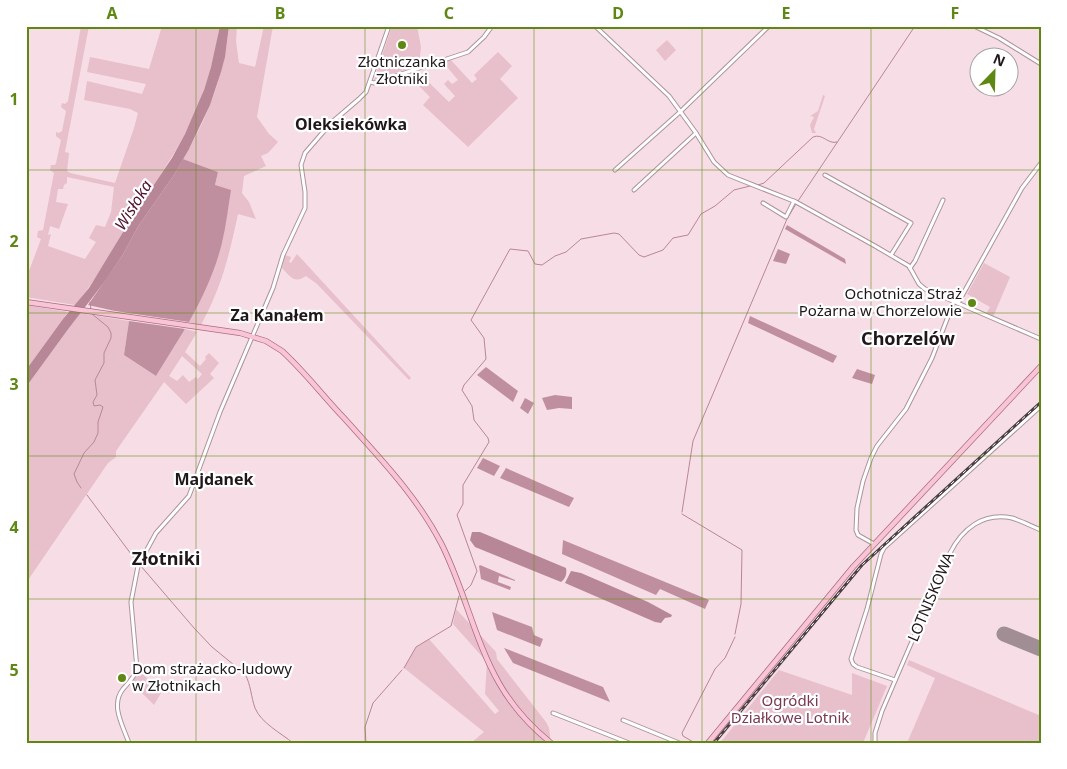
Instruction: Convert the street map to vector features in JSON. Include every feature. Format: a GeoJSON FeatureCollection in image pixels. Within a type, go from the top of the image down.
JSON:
{"type":"FeatureCollection","features":[{"type":"Feature","properties":{"kind":"main road"},"geometry":{"type":"LineString","coordinates":[[26,302],[253,336],[273,344],[289,358],[411,495],[428,520],[446,554],[487,660],[499,683],[530,724],[551,743]]}},
{"type":"Feature","properties":{"kind":"main road"},"geometry":{"type":"LineString","coordinates":[[708,743],[836,586],[1041,366]]}},
{"type":"Feature","properties":{"kind":"street"},"geometry":{"type":"LineString","coordinates":[[129,743],[118,712],[117,703],[120,694],[135,675],[137,669],[131,602],[138,566],[156,533],[188,496],[220,412],[273,288],[283,255],[305,208],[301,165],[305,153],[331,123],[364,95],[389,26]]}},
{"type":"Feature","properties":{"kind":"street"},"geometry":{"type":"LineString","coordinates":[[370,82],[374,83],[394,77],[468,52],[492,26]]}},
{"type":"Feature","properties":{"kind":"street"},"geometry":{"type":"LineString","coordinates":[[595,26],[663,90],[681,111],[714,162],[728,175],[794,201],[891,255],[910,268],[922,287],[1041,339]]}},
{"type":"Feature","properties":{"kind":"street"},"geometry":{"type":"LineString","coordinates":[[615,170],[681,111],[769,26]]}},
{"type":"Feature","properties":{"kind":"street"},"geometry":{"type":"LineString","coordinates":[[974,26],[999,38],[1041,64]]}},
{"type":"Feature","properties":{"kind":"street"},"geometry":{"type":"LineString","coordinates":[[634,190],[696,133]]}},
{"type":"Feature","properties":{"kind":"street"},"geometry":{"type":"LineString","coordinates":[[874,544],[858,535],[856,530],[856,508],[862,481],[877,446],[906,409],[932,358],[956,302],[1022,188],[1041,163]]}},
{"type":"Feature","properties":{"kind":"street"},"geometry":{"type":"LineString","coordinates":[[825,175],[911,223],[891,255]]}},
{"type":"Feature","properties":{"kind":"street"},"geometry":{"type":"LineString","coordinates":[[910,268],[943,200]]}},
{"type":"Feature","properties":{"kind":"street"},"geometry":{"type":"LineString","coordinates":[[763,203],[786,217],[794,201]]}},
{"type":"Feature","properties":{"kind":"street"},"geometry":{"type":"LineString","coordinates":[[895,680],[857,667],[851,659],[867,609],[882,550],[1041,406]]}},
{"type":"Feature","properties":{"kind":"street","name":"LOTNISKOWA"},"geometry":{"type":"LineString","coordinates":[[875,743],[878,722],[895,680],[950,553],[961,534],[973,524],[992,517],[1014,519],[1041,530]]}},
{"type":"Feature","properties":{"kind":"street"},"geometry":{"type":"LineString","coordinates":[[553,713],[628,743]]}},
{"type":"Feature","properties":{"kind":"street"},"geometry":{"type":"LineString","coordinates":[[624,720],[679,743]]}},
{"type":"Feature","properties":{"kind":"green space"},"geometry":{"type":"Polygon","coordinates":[[[81,26],[89,26],[65,152],[69,153],[67,171],[115,183],[138,113],[130,109],[84,100],[87,81],[142,94],[146,84],[87,72],[90,57],[149,69],[162,26],[220,26],[208,78],[196,111],[180,143],[98,273],[75,305],[26,297],[26,279],[41,239],[37,237],[38,231],[43,230],[54,173],[50,170],[51,165],[56,163],[61,140],[56,136],[56,132],[62,131],[66,111],[61,107],[62,103],[65,104],[68,101],[81,26]],[[67,177],[67,183],[63,189],[58,189],[56,202],[68,204],[59,229],[50,226],[48,235],[51,234],[48,246],[85,259],[96,242],[89,238],[96,225],[105,227],[111,212],[114,187],[67,177]]]}},
{"type":"Feature","properties":{"kind":"green space"},"geometry":{"type":"Polygon","coordinates":[[[229,26],[237,26],[236,41],[239,63],[255,67],[264,26],[273,26],[257,117],[269,134],[278,142],[268,153],[261,156],[266,166],[244,176],[242,193],[249,202],[256,219],[238,214],[224,271],[201,325],[189,322],[212,274],[224,231],[215,185],[218,172],[183,159],[200,128],[219,78],[224,61],[229,26]]]}},
{"type":"Feature","properties":{"kind":"green space"},"geometry":{"type":"Polygon","coordinates":[[[392,26],[417,26],[421,47],[419,65],[374,80],[392,26]]]}},
{"type":"Feature","properties":{"kind":"green space"},"geometry":{"type":"Polygon","coordinates":[[[667,40],[676,50],[665,61],[656,50],[667,40]]]}},
{"type":"Feature","properties":{"kind":"green space"},"geometry":{"type":"Polygon","coordinates":[[[498,52],[512,66],[500,79],[518,98],[468,147],[423,105],[430,97],[408,75],[417,71],[449,102],[455,96],[444,84],[448,80],[452,84],[458,80],[442,61],[449,58],[472,83],[477,79],[474,75],[498,52]]]}},
{"type":"Feature","properties":{"kind":"green space"},"geometry":{"type":"Polygon","coordinates":[[[823,95],[825,96],[814,129],[816,133],[812,133],[810,125],[814,117],[810,116],[818,111],[823,95]]]}},
{"type":"Feature","properties":{"kind":"green space"},"geometry":{"type":"Polygon","coordinates":[[[297,254],[411,378],[409,380],[317,284],[306,276],[298,279],[290,277],[282,268],[285,255],[291,257],[289,262],[291,263],[297,254]]]}},
{"type":"Feature","properties":{"kind":"green space"},"geometry":{"type":"Polygon","coordinates":[[[984,263],[1010,277],[993,317],[986,314],[990,307],[967,294],[984,263]]]}},
{"type":"Feature","properties":{"kind":"green space"},"geometry":{"type":"Polygon","coordinates":[[[26,305],[68,312],[26,370],[26,305]]]}},
{"type":"Feature","properties":{"kind":"green space"},"geometry":{"type":"Polygon","coordinates":[[[80,313],[129,321],[124,355],[156,376],[185,329],[197,332],[185,352],[200,366],[209,353],[219,363],[210,374],[214,378],[186,404],[164,382],[116,451],[116,457],[108,463],[26,583],[26,387],[80,313]],[[182,356],[169,376],[177,381],[183,375],[189,382],[196,377],[198,379],[202,374],[182,356]]]}},
{"type":"Feature","properties":{"kind":"green space"},"geometry":{"type":"Polygon","coordinates":[[[456,609],[496,652],[497,659],[546,722],[549,728],[551,743],[471,743],[484,732],[404,668],[416,647],[429,639],[495,714],[499,711],[485,694],[487,662],[453,624],[456,609]]]}},
{"type":"Feature","properties":{"kind":"green space"},"geometry":{"type":"Polygon","coordinates":[[[909,660],[1041,716],[1041,743],[907,743],[935,678],[907,665],[909,660]]]}},
{"type":"Feature","properties":{"kind":"green space"},"geometry":{"type":"Polygon","coordinates":[[[138,669],[161,693],[154,705],[131,682],[138,669]]]}},
{"type":"Feature","properties":{"kind":"green space","name":"Ogródki Działkowe Lotnik"},"geometry":{"type":"Polygon","coordinates":[[[779,670],[852,695],[852,673],[887,686],[863,743],[720,743],[779,670]]]}},
{"type":"Feature","properties":{"kind":"shaded area"},"geometry":{"type":"Polygon","coordinates":[[[220,26],[229,26],[225,57],[210,105],[189,149],[105,281],[26,387],[26,370],[63,319],[89,288],[134,214],[172,158],[185,134],[204,90],[220,26]]]}},
{"type":"Feature","properties":{"kind":"shaded area"},"geometry":{"type":"Polygon","coordinates":[[[183,159],[218,172],[215,185],[231,190],[225,230],[216,264],[189,322],[88,305],[122,256],[139,225],[183,159]]]}},
{"type":"Feature","properties":{"kind":"shaded area"},"geometry":{"type":"Polygon","coordinates":[[[787,225],[845,259],[846,264],[785,229],[787,225]]]}},
{"type":"Feature","properties":{"kind":"shaded area"},"geometry":{"type":"Polygon","coordinates":[[[778,249],[790,254],[786,264],[773,261],[778,249]]]}},
{"type":"Feature","properties":{"kind":"shaded area"},"geometry":{"type":"Polygon","coordinates":[[[750,316],[837,356],[833,363],[748,323],[750,316]]]}},
{"type":"Feature","properties":{"kind":"shaded area"},"geometry":{"type":"Polygon","coordinates":[[[129,321],[185,329],[156,376],[124,355],[129,321]]]}},
{"type":"Feature","properties":{"kind":"shaded area"},"geometry":{"type":"Polygon","coordinates":[[[486,367],[518,391],[513,402],[477,375],[486,367]]]}},
{"type":"Feature","properties":{"kind":"shaded area"},"geometry":{"type":"Polygon","coordinates":[[[857,369],[875,375],[872,384],[852,378],[857,369]]]}},
{"type":"Feature","properties":{"kind":"shaded area"},"geometry":{"type":"Polygon","coordinates":[[[555,395],[572,397],[572,409],[559,408],[547,410],[542,398],[555,395]]]}},
{"type":"Feature","properties":{"kind":"shaded area"},"geometry":{"type":"Polygon","coordinates":[[[525,398],[534,403],[528,414],[520,408],[525,398]]]}},
{"type":"Feature","properties":{"kind":"shaded area"},"geometry":{"type":"Polygon","coordinates":[[[483,458],[500,466],[494,476],[477,468],[483,458]]]}},
{"type":"Feature","properties":{"kind":"shaded area"},"geometry":{"type":"Polygon","coordinates":[[[506,468],[574,498],[569,507],[500,478],[506,468]]]}},
{"type":"Feature","properties":{"kind":"shaded area"},"geometry":{"type":"Polygon","coordinates":[[[472,532],[480,532],[566,568],[565,577],[561,582],[475,547],[470,540],[472,532]]]}},
{"type":"Feature","properties":{"kind":"shaded area"},"geometry":{"type":"Polygon","coordinates":[[[563,540],[709,600],[705,609],[660,589],[656,595],[562,554],[563,540]]]}},
{"type":"Feature","properties":{"kind":"shaded area"},"geometry":{"type":"Polygon","coordinates":[[[480,565],[515,580],[499,576],[498,582],[511,587],[510,590],[481,579],[480,565]]]}},
{"type":"Feature","properties":{"kind":"shaded area"},"geometry":{"type":"Polygon","coordinates":[[[571,571],[581,573],[648,602],[672,615],[665,618],[661,623],[655,622],[565,583],[571,571]]]}},
{"type":"Feature","properties":{"kind":"shaded area"},"geometry":{"type":"Polygon","coordinates":[[[492,612],[532,627],[534,635],[543,639],[540,647],[497,630],[492,612]]]}},
{"type":"Feature","properties":{"kind":"shaded area"},"geometry":{"type":"Polygon","coordinates":[[[504,648],[603,687],[610,702],[513,663],[504,648]]]}},
{"type":"Feature","properties":{"kind":"waterway"},"geometry":{"type":"LineString","coordinates":[[798,201],[915,26]]}},
{"type":"Feature","properties":{"kind":"waterway"},"geometry":{"type":"LineString","coordinates":[[758,185],[764,183],[813,137],[817,136],[831,142],[837,142]]}},
{"type":"Feature","properties":{"kind":"waterway"},"geometry":{"type":"LineString","coordinates":[[465,591],[471,585],[477,571],[457,515],[463,504],[463,485],[489,442],[474,420],[472,406],[462,390],[486,359],[484,338],[471,320],[510,249],[528,251],[535,264],[542,265],[555,256],[566,252],[581,239],[614,233],[619,234],[639,255],[644,257],[663,250],[673,238],[688,235],[701,214],[715,206],[734,190],[750,186]]}},
{"type":"Feature","properties":{"kind":"waterway"},"geometry":{"type":"LineString","coordinates":[[682,512],[693,441],[787,219],[796,204]]}},
{"type":"Feature","properties":{"kind":"waterway"},"geometry":{"type":"LineString","coordinates":[[90,302],[91,310]]}},
{"type":"Feature","properties":{"kind":"waterway"},"geometry":{"type":"LineString","coordinates":[[81,488],[74,474],[84,453],[94,442],[98,433],[98,422],[103,407],[100,405],[94,406],[93,402],[97,395],[95,380],[104,363],[104,353],[111,338],[108,327],[92,314]]}},
{"type":"Feature","properties":{"kind":"waterway"},"geometry":{"type":"LineString","coordinates":[[87,495],[137,562]]}},
{"type":"Feature","properties":{"kind":"waterway"},"geometry":{"type":"LineString","coordinates":[[682,514],[742,550],[741,604],[735,634]]}},
{"type":"Feature","properties":{"kind":"waterway"},"geometry":{"type":"LineString","coordinates":[[140,565],[212,647],[245,674],[258,713],[266,723],[293,743]]}},
{"type":"Feature","properties":{"kind":"waterway"},"geometry":{"type":"LineString","coordinates":[[404,668],[416,647],[451,626],[459,596]]}},
{"type":"Feature","properties":{"kind":"waterway"},"geometry":{"type":"LineString","coordinates":[[695,743],[683,736],[682,733],[715,669],[725,658],[735,637]]}},
{"type":"Feature","properties":{"kind":"waterway"},"geometry":{"type":"LineString","coordinates":[[366,743],[365,727],[373,703],[402,670]]}},
{"type":"Feature","properties":{"kind":"runway"},"geometry":{"type":"LineString","coordinates":[[1004,634],[1041,649]]}},
{"type":"Feature","properties":{"kind":"railway"},"geometry":{"type":"LineString","coordinates":[[714,743],[862,565],[1041,402]]}},
{"type":"Feature","properties":{"kind":"place","name":"Złotniczanka Złotniki"},"geometry":{"type":"Point","coordinates":[402,45]}},
{"type":"Feature","properties":{"kind":"place","name":"Ochotnicza Straż Pożarna w Chorzelowie"},"geometry":{"type":"Point","coordinates":[972,303]}},
{"type":"Feature","properties":{"kind":"place","name":"Dom strażacko-ludowy w Złotnikach"},"geometry":{"type":"Point","coordinates":[122,678]}},
{"type":"Feature","properties":{"kind":"district","name":"Oleksiekówka"},"geometry":{"type":"Point","coordinates":[351,124]}},
{"type":"Feature","properties":{"kind":"district","name":"Za Kanałem"},"geometry":{"type":"Point","coordinates":[277,315]}},
{"type":"Feature","properties":{"kind":"district","name":"Chorzelów"},"geometry":{"type":"Point","coordinates":[908,339]}},
{"type":"Feature","properties":{"kind":"district","name":"Majdanek"},"geometry":{"type":"Point","coordinates":[214,479]}},
{"type":"Feature","properties":{"kind":"district","name":"Złotniki"},"geometry":{"type":"Point","coordinates":[166,559]}},
{"type":"Feature","properties":{"kind":"water label","name":"Wisłoka"},"geometry":{"type":"Point","coordinates":[133,205]}}]}
